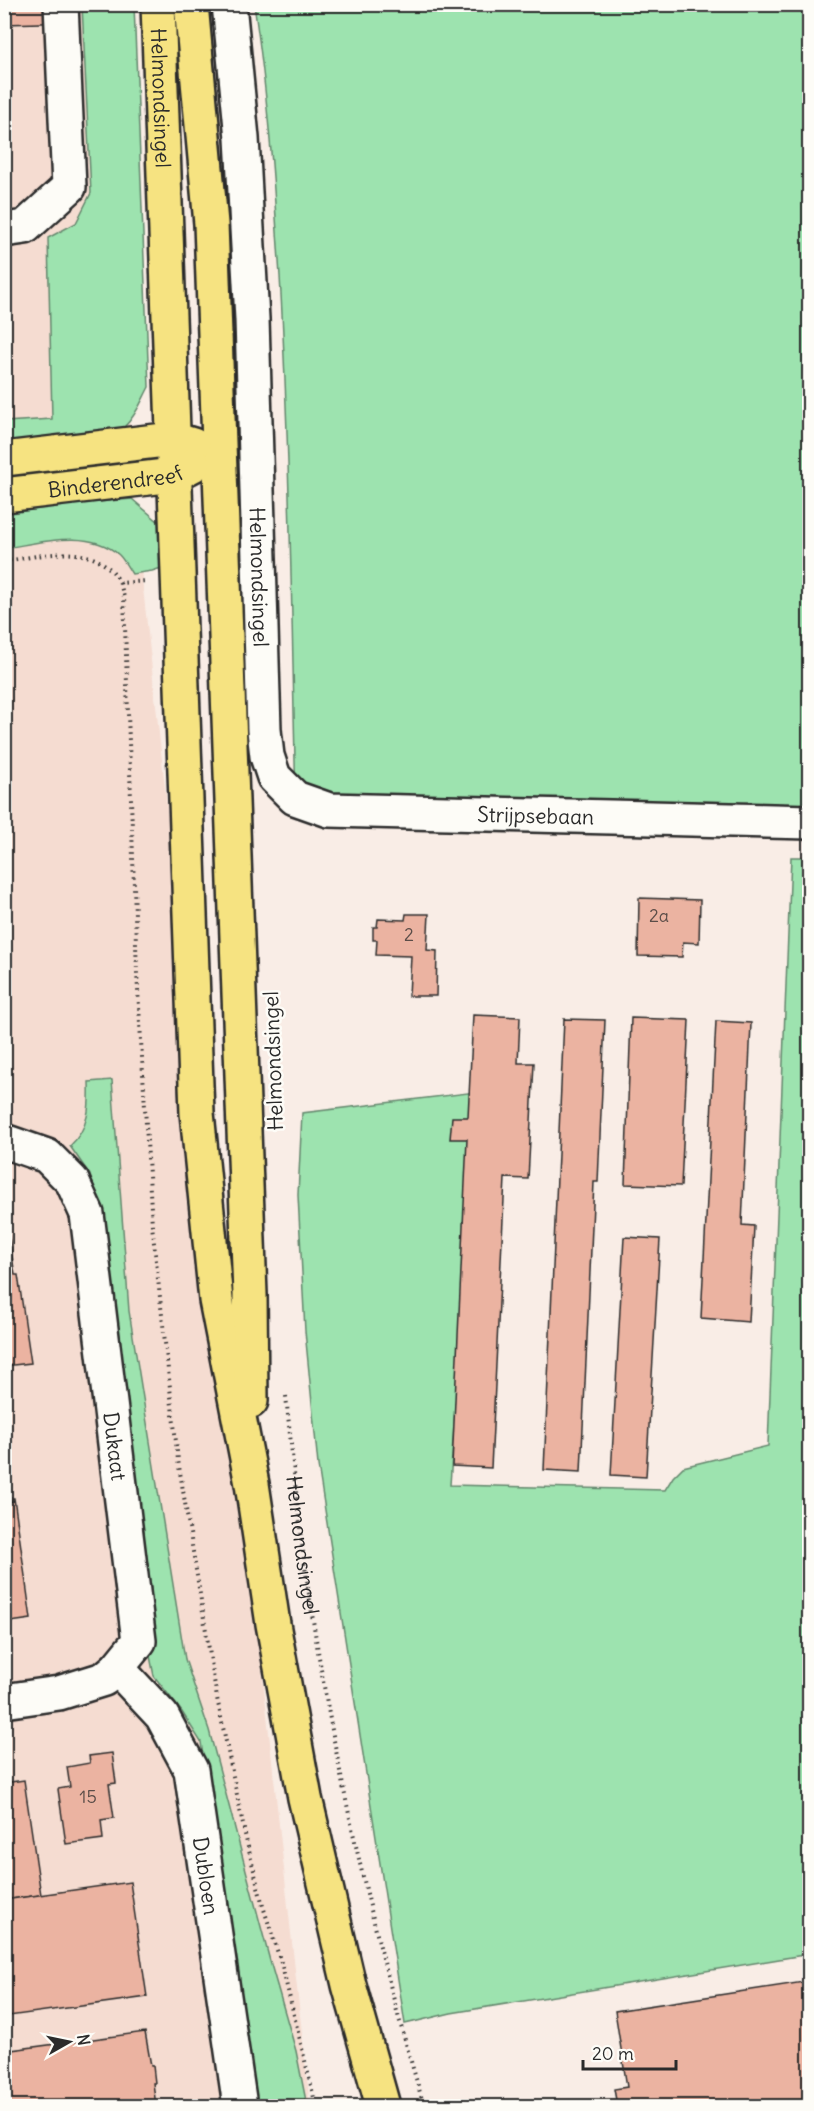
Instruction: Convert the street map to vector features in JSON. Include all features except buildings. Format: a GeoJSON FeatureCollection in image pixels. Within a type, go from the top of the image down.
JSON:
{"type":"FeatureCollection","features":[{"type":"Feature","properties":{"kind":"main road","name":"Helmondsingel"},"geometry":{"type":"LineString","coordinates":[[158,4],[197,1113],[216,1300],[252,1484],[273,1624],[305,1798],[349,1985],[384,2106]]}},
{"type":"Feature","properties":{"kind":"main road","name":"Helmondsingel"},"geometry":{"type":"LineString","coordinates":[[191,4],[211,224],[250,1295],[252,1484]]}},
{"type":"Feature","properties":{"kind":"main road","name":"Binderendreef"},"geometry":{"type":"LineString","coordinates":[[4,459],[172,439],[219,453]]}},
{"type":"Feature","properties":{"kind":"main road","name":"Binderendreef"},"geometry":{"type":"LineString","coordinates":[[4,495],[174,475],[219,453]]}},
{"type":"Feature","properties":{"kind":"street"},"geometry":{"type":"LineString","coordinates":[[4,230],[25,227],[69,187],[61,4]]}},
{"type":"Feature","properties":{"kind":"street","name":"Helmondsingel"},"geometry":{"type":"LineString","coordinates":[[229,4],[242,138],[252,319],[264,730],[267,756],[274,777]]}},
{"type":"Feature","properties":{"kind":"street","name":"Strijpsebaan"},"geometry":{"type":"LineString","coordinates":[[274,777],[296,798],[329,810],[810,822]]}},
{"type":"Feature","properties":{"kind":"street","name":"Dukaat"},"geometry":{"type":"LineString","coordinates":[[4,1141],[47,1156],[72,1181],[87,1214],[139,1641],[117,1668],[104,1679],[59,1693],[4,1701]]}},
{"type":"Feature","properties":{"kind":"street","name":"Dubloen"},"geometry":{"type":"LineString","coordinates":[[117,1668],[162,1716],[191,1770],[240,2106]]}},
{"type":"Feature","properties":{"kind":"path"},"geometry":{"type":"LineString","coordinates":[[4,561],[69,553],[90,556],[110,569],[120,583],[124,597],[136,973],[153,1225],[178,1460],[217,1698],[246,1839],[263,1906],[282,1966],[316,2106]]}},
{"type":"Feature","properties":{"kind":"path"},"geometry":{"type":"LineString","coordinates":[[120,583],[178,579]]}},
{"type":"Feature","properties":{"kind":"path","name":"Helmondsingel"},"geometry":{"type":"LineString","coordinates":[[285,1384],[309,1593],[343,1788],[369,1908],[424,2106]]}},
{"type":"Feature","properties":{"kind":"shaded area"},"geometry":{"type":"Polygon","coordinates":[[[103,4],[136,524],[310,2106],[5,2106],[4,5],[103,4]]]}},
{"type":"Feature","properties":{"kind":"green space"},"geometry":{"type":"Polygon","coordinates":[[[82,5],[134,5],[149,387],[132,418],[116,431],[86,441],[5,458],[5,422],[52,419],[48,238],[76,223],[91,193],[82,5]]]}},
{"type":"Feature","properties":{"kind":"green space"},"geometry":{"type":"Polygon","coordinates":[[[254,5],[809,5],[809,822],[296,807],[288,475],[280,276],[267,106],[254,5]]]}},
{"type":"Feature","properties":{"kind":"green space"},"geometry":{"type":"Polygon","coordinates":[[[132,499],[160,523],[174,564],[132,574],[119,555],[107,547],[79,540],[48,541],[5,548],[4,514],[73,504],[132,499]]]}},
{"type":"Feature","properties":{"kind":"green space"},"geometry":{"type":"Polygon","coordinates":[[[791,857],[809,857],[809,1954],[451,2013],[405,2024],[318,1465],[305,1331],[298,1195],[302,1113],[476,1092],[450,1485],[665,1490],[683,1467],[768,1446],[791,857]]]}},
{"type":"Feature","properties":{"kind":"green space"},"geometry":{"type":"Polygon","coordinates":[[[112,1080],[129,1311],[185,1659],[209,1730],[296,2051],[307,2106],[253,2106],[201,1742],[182,1712],[154,1676],[147,1641],[152,1625],[151,1588],[101,1222],[90,1175],[70,1146],[85,1124],[89,1082],[112,1080]]]}}]}
